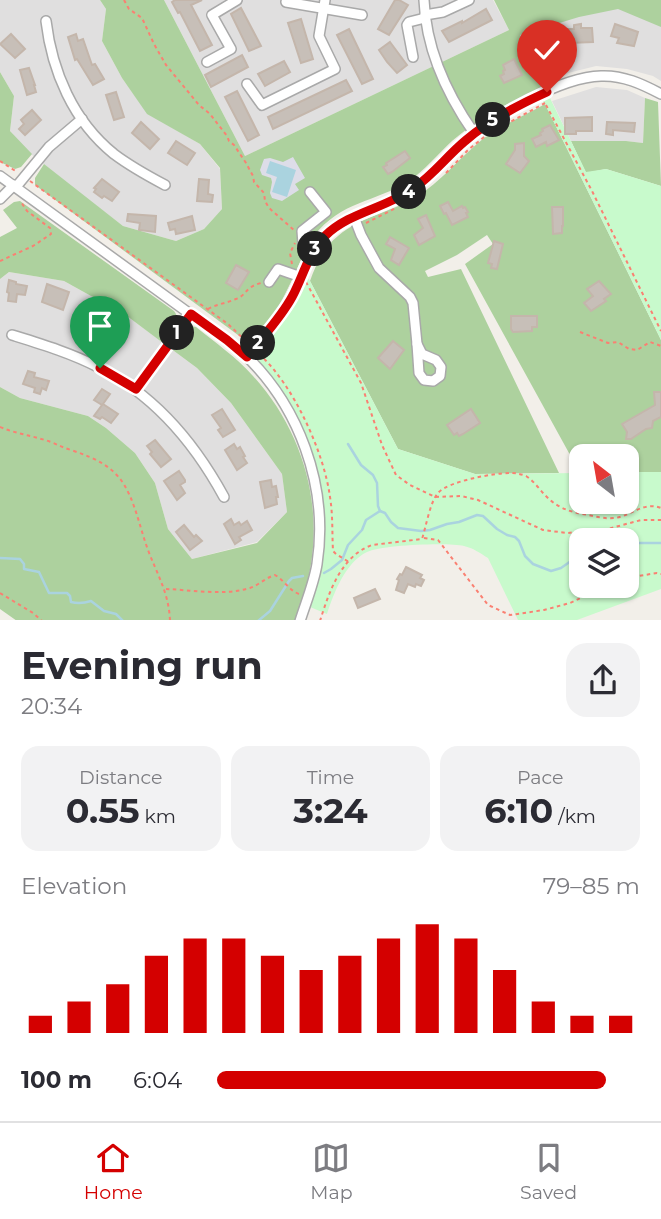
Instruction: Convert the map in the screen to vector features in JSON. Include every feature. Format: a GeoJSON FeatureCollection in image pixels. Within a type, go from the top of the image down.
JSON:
{"type":"FeatureCollection","features":[{"type":"Feature","properties":{"kind":"street"},"geometry":{"type":"LineString","coordinates":[[207,62],[231,49],[212,15],[237,0]]}},
{"type":"Feature","properties":{"kind":"street"},"geometry":{"type":"LineString","coordinates":[[424,0],[429,38],[442,78],[451,98],[474,133]]}},
{"type":"Feature","properties":{"kind":"street"},"geometry":{"type":"LineString","coordinates":[[413,57],[407,25],[409,22],[443,12],[469,0]]}},
{"type":"Feature","properties":{"kind":"street"},"geometry":{"type":"LineString","coordinates":[[286,2],[324,4],[362,15]]}},
{"type":"Feature","properties":{"kind":"street"},"geometry":{"type":"LineString","coordinates":[[247,84],[262,105],[335,69],[319,36],[324,4]]}},
{"type":"Feature","properties":{"kind":"street"},"geometry":{"type":"LineString","coordinates":[[46,21],[57,72],[82,119],[111,152],[165,185]]}},
{"type":"Feature","properties":{"kind":"street"},"geometry":{"type":"LineString","coordinates":[[250,353],[282,313],[324,237],[354,217],[413,189],[474,133],[514,108],[583,78],[603,76],[627,79],[661,94]]}},
{"type":"Feature","properties":{"kind":"street"},"geometry":{"type":"LineString","coordinates":[[0,199],[48,147],[82,119]]}},
{"type":"Feature","properties":{"kind":"street"},"geometry":{"type":"LineString","coordinates":[[0,176],[13,188],[227,340],[250,353],[293,420],[306,450],[314,480],[319,521],[318,554],[300,620]]}},
{"type":"Feature","properties":{"kind":"street"},"geometry":{"type":"LineString","coordinates":[[310,192],[326,212],[302,231],[303,244],[313,253]]}},
{"type":"Feature","properties":{"kind":"street"},"geometry":{"type":"LineString","coordinates":[[354,217],[379,268],[405,290],[413,303],[417,344]]}},
{"type":"Feature","properties":{"kind":"street"},"geometry":{"type":"LineString","coordinates":[[269,282],[278,269],[301,277]]}},
{"type":"Feature","properties":{"kind":"street"},"geometry":{"type":"LineString","coordinates":[[136,389],[191,314]]}},
{"type":"Feature","properties":{"kind":"street"},"geometry":{"type":"LineString","coordinates":[[12,335],[79,358],[136,389],[156,405],[187,438],[224,497]]}},
{"type":"Feature","properties":{"kind":"path"},"geometry":{"type":"LineString","coordinates":[[124,0],[129,9],[142,18],[166,65],[234,145],[254,182],[264,193],[269,208],[299,234]]}},
{"type":"Feature","properties":{"kind":"path"},"geometry":{"type":"LineString","coordinates":[[540,95],[592,191],[661,331]]}},
{"type":"Feature","properties":{"kind":"path"},"geometry":{"type":"LineString","coordinates":[[0,161],[207,309],[244,338],[250,353],[263,358]]}},
{"type":"Feature","properties":{"kind":"path"},"geometry":{"type":"LineString","coordinates":[[0,261],[33,246],[51,231],[16,199],[13,188]]}},
{"type":"Feature","properties":{"kind":"path"},"geometry":{"type":"LineString","coordinates":[[292,265],[290,253],[296,241]]}},
{"type":"Feature","properties":{"kind":"path"},"geometry":{"type":"LineString","coordinates":[[301,277],[311,288],[361,383],[382,445],[396,475],[410,485],[435,497],[461,496],[478,500],[543,530],[567,533],[604,530],[641,520],[661,520]]}},
{"type":"Feature","properties":{"kind":"path"},"geometry":{"type":"LineString","coordinates":[[207,309],[238,299],[250,287],[269,282]]}},
{"type":"Feature","properties":{"kind":"path"},"geometry":{"type":"LineString","coordinates":[[580,332],[608,343],[618,342],[629,349],[637,350],[650,342],[661,346]]}},
{"type":"Feature","properties":{"kind":"path"},"geometry":{"type":"LineString","coordinates":[[0,427],[90,456],[117,476],[129,493],[164,589],[170,620]]}},
{"type":"Feature","properties":{"kind":"path"},"geometry":{"type":"LineString","coordinates":[[423,537],[435,497],[441,490],[454,484],[502,473],[513,472],[529,478],[553,503],[568,512],[607,519],[648,506],[661,508]]}},
{"type":"Feature","properties":{"kind":"path"},"geometry":{"type":"LineString","coordinates":[[320,620],[342,568],[364,548],[423,537],[438,540],[488,606],[510,615],[544,610],[581,598]]}},
{"type":"Feature","properties":{"kind":"path"},"geometry":{"type":"LineString","coordinates":[[339,556],[349,562]]}},
{"type":"Feature","properties":{"kind":"path"},"geometry":{"type":"LineString","coordinates":[[639,576],[661,574]]}},
{"type":"Feature","properties":{"kind":"path"},"geometry":{"type":"LineString","coordinates":[[164,589],[236,590],[253,587],[275,575],[293,593],[302,595]]}},
{"type":"Feature","properties":{"kind":"path"},"geometry":{"type":"LineString","coordinates":[[0,593],[41,620]]}},
{"type":"Feature","properties":{"kind":"path"},"geometry":{"type":"LineString","coordinates":[[510,615],[512,620]]}},
{"type":"Feature","properties":{"kind":"shaded area"},"geometry":{"type":"Polygon","coordinates":[[[0,0],[100,0],[106,9],[102,41],[122,78],[147,113],[200,144],[220,169],[222,209],[204,229],[176,241],[123,226],[26,150],[10,131],[14,96],[0,72],[0,0]]]}},
{"type":"Feature","properties":{"kind":"shaded area"},"geometry":{"type":"Polygon","coordinates":[[[164,0],[493,0],[509,30],[245,156],[164,0]]]}},
{"type":"Feature","properties":{"kind":"shaded area"},"geometry":{"type":"Polygon","coordinates":[[[624,0],[661,17],[661,81],[627,69],[596,66],[568,73],[544,86],[510,15],[624,0]]]}},
{"type":"Feature","properties":{"kind":"shaded area"},"geometry":{"type":"Polygon","coordinates":[[[596,87],[627,90],[645,98],[643,143],[571,141],[552,101],[596,87]]]}},
{"type":"Feature","properties":{"kind":"shaded area"},"geometry":{"type":"Polygon","coordinates":[[[293,157],[305,178],[295,184],[299,190],[282,201],[272,198],[271,178],[262,175],[260,170],[264,159],[283,162],[293,157]]]}},
{"type":"Feature","properties":{"kind":"shaded area"},"geometry":{"type":"Polygon","coordinates":[[[9,272],[64,281],[127,316],[197,368],[231,403],[282,474],[287,512],[257,542],[192,559],[168,529],[155,483],[135,453],[88,416],[20,398],[0,387],[0,279],[9,272]]]}},
{"type":"Feature","properties":{"kind":"green space"},"geometry":{"type":"Polygon","coordinates":[[[100,0],[164,0],[245,156],[509,30],[494,0],[661,0],[661,27],[618,9],[579,17],[520,35],[544,86],[474,124],[409,181],[347,209],[324,225],[307,247],[284,297],[264,328],[253,336],[242,338],[35,185],[35,178],[44,164],[123,226],[176,241],[204,229],[222,209],[220,168],[200,144],[147,114],[122,78],[102,41],[106,9],[100,0]]]}},
{"type":"Feature","properties":{"kind":"green space"},"geometry":{"type":"Polygon","coordinates":[[[0,72],[14,96],[10,131],[32,154],[21,167],[15,169],[0,162],[0,72]]]}},
{"type":"Feature","properties":{"kind":"green space"},"geometry":{"type":"Polygon","coordinates":[[[547,92],[586,172],[606,169],[661,186],[661,340],[545,104],[538,96],[547,92]]]}},
{"type":"Feature","properties":{"kind":"green space"},"geometry":{"type":"Polygon","coordinates":[[[645,98],[658,102],[661,186],[606,169],[586,173],[571,141],[643,143],[645,98]]]}},
{"type":"Feature","properties":{"kind":"green space"},"geometry":{"type":"Polygon","coordinates":[[[545,104],[661,340],[661,472],[639,472],[639,444],[569,444],[569,453],[465,264],[493,244],[487,235],[457,255],[425,271],[428,277],[461,269],[559,473],[475,474],[398,449],[310,281],[318,262],[333,240],[365,219],[415,198],[484,138],[545,104]]]}},
{"type":"Feature","properties":{"kind":"green space"},"geometry":{"type":"Polygon","coordinates":[[[20,201],[174,311],[176,323],[163,343],[127,316],[64,281],[9,272],[0,279],[0,237],[17,228],[3,210],[20,201]]]}},
{"type":"Feature","properties":{"kind":"green space"},"geometry":{"type":"Polygon","coordinates":[[[303,272],[398,449],[475,474],[569,473],[569,514],[639,514],[639,472],[661,472],[661,589],[639,597],[639,528],[569,528],[569,598],[637,598],[577,620],[518,620],[488,558],[464,546],[444,544],[367,552],[347,570],[327,614],[310,607],[318,500],[293,420],[247,357],[303,272]]]}},
{"type":"Feature","properties":{"kind":"green space"},"geometry":{"type":"Polygon","coordinates":[[[187,327],[196,327],[233,356],[253,376],[283,417],[303,463],[310,488],[314,538],[308,578],[296,620],[16,620],[0,609],[0,387],[20,398],[88,416],[135,453],[155,483],[168,529],[192,559],[257,543],[287,512],[282,474],[231,403],[197,368],[170,348],[187,327]]]}},
{"type":"Feature","properties":{"kind":"water"},"geometry":{"type":"Polygon","coordinates":[[[270,161],[296,170],[287,197],[272,192],[277,177],[266,173],[270,161]]]}},
{"type":"Feature","properties":{"kind":"building"},"geometry":{"type":"Polygon","coordinates":[[[202,0],[191,5],[212,45],[200,51],[172,2],[202,0]]]}},
{"type":"Feature","properties":{"kind":"building"},"geometry":{"type":"Polygon","coordinates":[[[395,0],[408,5],[389,35],[378,29],[395,0]]]}},
{"type":"Feature","properties":{"kind":"building"},"geometry":{"type":"Polygon","coordinates":[[[241,8],[261,46],[249,51],[231,14],[241,8]]]}},
{"type":"Feature","properties":{"kind":"building"},"geometry":{"type":"Polygon","coordinates":[[[486,9],[492,20],[449,42],[442,31],[486,9]]]}},
{"type":"Feature","properties":{"kind":"building"},"geometry":{"type":"Polygon","coordinates":[[[301,19],[313,59],[301,63],[288,23],[301,19]]]}},
{"type":"Feature","properties":{"kind":"building"},"geometry":{"type":"Polygon","coordinates":[[[581,24],[581,28],[592,28],[593,42],[568,43],[567,29],[574,29],[574,25],[581,24]]]}},
{"type":"Feature","properties":{"kind":"building"},"geometry":{"type":"Polygon","coordinates":[[[615,24],[638,32],[634,46],[617,43],[619,38],[611,36],[615,24]]]}},
{"type":"Feature","properties":{"kind":"building"},"geometry":{"type":"Polygon","coordinates":[[[349,29],[373,79],[362,84],[337,35],[349,29]]]}},
{"type":"Feature","properties":{"kind":"building"},"geometry":{"type":"Polygon","coordinates":[[[536,30],[550,34],[544,61],[534,59],[536,52],[532,51],[536,30]]]}},
{"type":"Feature","properties":{"kind":"building"},"geometry":{"type":"Polygon","coordinates":[[[11,34],[25,49],[15,58],[0,44],[11,34]]]}},
{"type":"Feature","properties":{"kind":"building"},"geometry":{"type":"Polygon","coordinates":[[[76,34],[78,41],[83,39],[92,65],[95,64],[104,79],[93,85],[77,59],[75,60],[68,37],[76,34]]]}},
{"type":"Feature","properties":{"kind":"building"},"geometry":{"type":"Polygon","coordinates":[[[390,42],[407,65],[397,73],[379,50],[390,42]]]}},
{"type":"Feature","properties":{"kind":"building"},"geometry":{"type":"Polygon","coordinates":[[[242,55],[248,67],[211,87],[205,75],[242,55]]]}},
{"type":"Feature","properties":{"kind":"building"},"geometry":{"type":"Polygon","coordinates":[[[514,59],[522,75],[504,83],[500,76],[504,74],[503,65],[514,59]]]}},
{"type":"Feature","properties":{"kind":"building"},"geometry":{"type":"Polygon","coordinates":[[[284,61],[290,72],[265,86],[258,74],[284,61]]]}},
{"type":"Feature","properties":{"kind":"building"},"geometry":{"type":"Polygon","coordinates":[[[29,68],[36,92],[27,95],[20,70],[29,68]]]}},
{"type":"Feature","properties":{"kind":"building"},"geometry":{"type":"Polygon","coordinates":[[[346,80],[352,91],[273,129],[268,117],[346,80]]]}},
{"type":"Feature","properties":{"kind":"building"},"geometry":{"type":"Polygon","coordinates":[[[237,91],[259,135],[248,141],[225,97],[237,91]]]}},
{"type":"Feature","properties":{"kind":"building"},"geometry":{"type":"Polygon","coordinates":[[[116,92],[124,117],[114,120],[106,95],[116,92]]]}},
{"type":"Feature","properties":{"kind":"building"},"geometry":{"type":"Polygon","coordinates":[[[32,110],[41,120],[25,135],[19,129],[24,124],[21,120],[32,110]]]}},
{"type":"Feature","properties":{"kind":"building"},"geometry":{"type":"Polygon","coordinates":[[[592,117],[592,131],[565,134],[565,118],[592,117]]]}},
{"type":"Feature","properties":{"kind":"building"},"geometry":{"type":"Polygon","coordinates":[[[141,122],[159,139],[150,149],[132,133],[141,122]]]}},
{"type":"Feature","properties":{"kind":"building"},"geometry":{"type":"Polygon","coordinates":[[[607,122],[635,123],[634,132],[613,130],[613,135],[606,134],[607,122]]]}},
{"type":"Feature","properties":{"kind":"building"},"geometry":{"type":"Polygon","coordinates":[[[550,125],[559,140],[547,146],[546,142],[536,147],[532,139],[541,135],[542,129],[550,125]]]}},
{"type":"Feature","properties":{"kind":"building"},"geometry":{"type":"Polygon","coordinates":[[[176,141],[195,153],[187,165],[168,153],[176,141]]]}},
{"type":"Feature","properties":{"kind":"building"},"geometry":{"type":"Polygon","coordinates":[[[524,143],[524,156],[529,161],[520,173],[506,164],[515,150],[515,144],[524,143]]]}},
{"type":"Feature","properties":{"kind":"building"},"geometry":{"type":"Polygon","coordinates":[[[405,151],[410,158],[388,174],[383,167],[405,151]]]}},
{"type":"Feature","properties":{"kind":"building"},"geometry":{"type":"Polygon","coordinates":[[[102,179],[119,192],[112,201],[94,192],[102,179]]]}},
{"type":"Feature","properties":{"kind":"building"},"geometry":{"type":"Polygon","coordinates":[[[199,179],[209,180],[208,194],[213,195],[212,202],[197,201],[199,179]]]}},
{"type":"Feature","properties":{"kind":"building"},"geometry":{"type":"Polygon","coordinates":[[[448,202],[453,211],[465,207],[468,217],[452,225],[440,206],[448,202]]]}},
{"type":"Feature","properties":{"kind":"building"},"geometry":{"type":"Polygon","coordinates":[[[552,207],[563,207],[562,233],[553,234],[552,207]]]}},
{"type":"Feature","properties":{"kind":"building"},"geometry":{"type":"Polygon","coordinates":[[[128,214],[156,216],[155,232],[139,230],[140,223],[127,221],[128,214]]]}},
{"type":"Feature","properties":{"kind":"building"},"geometry":{"type":"Polygon","coordinates":[[[426,215],[435,236],[419,245],[414,235],[423,228],[418,219],[426,215]]]}},
{"type":"Feature","properties":{"kind":"building"},"geometry":{"type":"Polygon","coordinates":[[[192,216],[195,230],[176,234],[175,229],[170,230],[168,223],[192,216]]]}},
{"type":"Feature","properties":{"kind":"building"},"geometry":{"type":"Polygon","coordinates":[[[390,237],[409,248],[399,265],[391,260],[395,249],[386,244],[390,237]]]}},
{"type":"Feature","properties":{"kind":"building"},"geometry":{"type":"Polygon","coordinates":[[[494,241],[503,244],[497,269],[491,268],[492,264],[488,263],[494,241]]]}},
{"type":"Feature","properties":{"kind":"building"},"geometry":{"type":"Polygon","coordinates":[[[236,265],[249,272],[238,290],[226,283],[236,265]]]}},
{"type":"Feature","properties":{"kind":"building"},"geometry":{"type":"Polygon","coordinates":[[[9,280],[27,286],[25,295],[17,294],[16,302],[8,301],[9,280]]]}},
{"type":"Feature","properties":{"kind":"building"},"geometry":{"type":"Polygon","coordinates":[[[599,281],[611,294],[591,311],[584,303],[593,296],[587,289],[599,281]]]}},
{"type":"Feature","properties":{"kind":"building"},"geometry":{"type":"Polygon","coordinates":[[[47,284],[69,292],[63,310],[42,302],[47,284]]]}},
{"type":"Feature","properties":{"kind":"building"},"geometry":{"type":"Polygon","coordinates":[[[511,316],[537,316],[537,327],[532,327],[532,331],[513,332],[511,316]]]}},
{"type":"Feature","properties":{"kind":"building"},"geometry":{"type":"Polygon","coordinates":[[[84,318],[104,328],[99,338],[78,329],[84,318]]]}},
{"type":"Feature","properties":{"kind":"building"},"geometry":{"type":"Polygon","coordinates":[[[393,341],[404,350],[390,369],[378,358],[393,341]]]}},
{"type":"Feature","properties":{"kind":"building"},"geometry":{"type":"Polygon","coordinates":[[[28,371],[35,373],[34,377],[49,381],[46,390],[42,388],[40,394],[34,392],[35,388],[23,384],[28,371]]]}},
{"type":"Feature","properties":{"kind":"building"},"geometry":{"type":"Polygon","coordinates":[[[102,389],[110,394],[103,404],[118,414],[111,423],[102,417],[100,419],[94,416],[102,405],[94,400],[102,389]]]}},
{"type":"Feature","properties":{"kind":"building"},"geometry":{"type":"Polygon","coordinates":[[[654,392],[661,392],[661,417],[653,421],[652,428],[626,439],[627,432],[622,424],[655,405],[654,392]]]}},
{"type":"Feature","properties":{"kind":"building"},"geometry":{"type":"Polygon","coordinates":[[[222,409],[235,430],[223,437],[218,430],[221,428],[212,415],[222,409]]]}},
{"type":"Feature","properties":{"kind":"building"},"geometry":{"type":"Polygon","coordinates":[[[471,409],[480,423],[459,436],[457,433],[454,435],[447,425],[471,409]]]}},
{"type":"Feature","properties":{"kind":"building"},"geometry":{"type":"Polygon","coordinates":[[[155,440],[171,459],[161,467],[147,446],[155,440]]]}},
{"type":"Feature","properties":{"kind":"building"},"geometry":{"type":"Polygon","coordinates":[[[234,444],[237,449],[240,447],[247,463],[237,470],[225,450],[234,444]]]}},
{"type":"Feature","properties":{"kind":"building"},"geometry":{"type":"Polygon","coordinates":[[[179,471],[185,480],[180,485],[185,493],[177,500],[164,481],[179,471]]]}},
{"type":"Feature","properties":{"kind":"building"},"geometry":{"type":"Polygon","coordinates":[[[271,480],[272,487],[276,486],[277,504],[265,508],[260,482],[271,480]]]}},
{"type":"Feature","properties":{"kind":"building"},"geometry":{"type":"Polygon","coordinates":[[[231,519],[234,525],[247,521],[252,530],[239,537],[241,540],[235,544],[224,524],[231,519]]]}},
{"type":"Feature","properties":{"kind":"building"},"geometry":{"type":"Polygon","coordinates":[[[184,525],[194,537],[196,535],[202,541],[190,550],[176,532],[184,525]]]}},
{"type":"Feature","properties":{"kind":"building"},"geometry":{"type":"Polygon","coordinates":[[[406,567],[422,575],[420,578],[424,580],[421,586],[408,584],[404,593],[396,590],[397,579],[406,567]]]}},
{"type":"Feature","properties":{"kind":"building"},"geometry":{"type":"Polygon","coordinates":[[[375,589],[380,599],[358,608],[354,598],[375,589]]]}},
{"type":"Feature","properties":{"kind":"waterway"},"geometry":{"type":"LineString","coordinates":[[348,444],[377,483],[380,511]]}},
{"type":"Feature","properties":{"kind":"waterway"},"geometry":{"type":"LineString","coordinates":[[380,511],[398,528],[421,531],[477,515],[483,516],[497,529],[515,537],[525,556],[533,564],[551,571],[569,562]]}},
{"type":"Feature","properties":{"kind":"waterway"},"geometry":{"type":"LineString","coordinates":[[324,573],[342,560],[348,545],[362,530],[366,520],[380,511]]}},
{"type":"Feature","properties":{"kind":"waterway"},"geometry":{"type":"LineString","coordinates":[[639,543],[661,543]]}},
{"type":"Feature","properties":{"kind":"waterway"},"geometry":{"type":"LineString","coordinates":[[0,558],[20,559],[24,569],[39,572],[49,593],[67,593],[74,603],[91,601],[122,620]]}},
{"type":"Feature","properties":{"kind":"waterway"},"geometry":{"type":"LineString","coordinates":[[259,620],[270,611],[289,581],[303,576]]}},
{"type":"Feature","properties":{"kind":"route"},"geometry":{"type":"LineString","coordinates":[[100,368],[136,389],[191,314],[247,357],[282,313],[317,246],[333,229],[413,189],[476,131],[547,92]]}}]}
